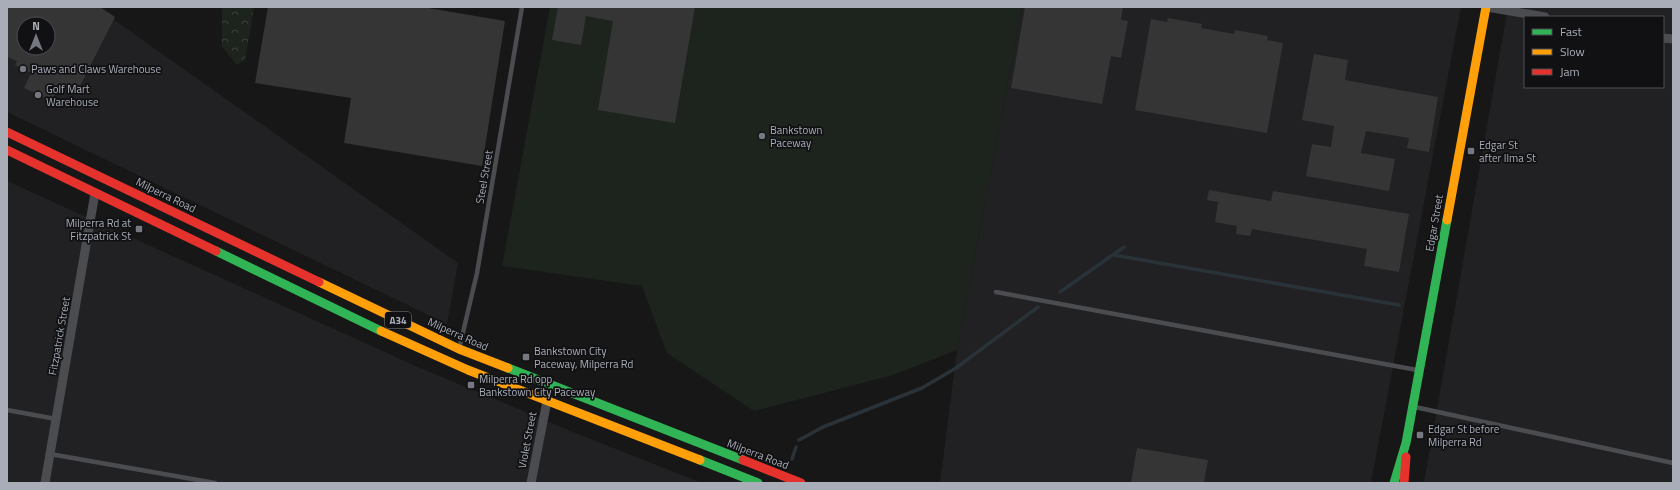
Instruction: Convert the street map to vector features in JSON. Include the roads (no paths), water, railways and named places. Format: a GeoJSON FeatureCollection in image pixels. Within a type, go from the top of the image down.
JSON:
{"type":"FeatureCollection","features":[{"type":"Feature","properties":{"kind":"main road","name":"Edgar Street"},"geometry":{"type":"LineString","coordinates":[[1394,483],[1406,444],[1486,7]]}},
{"type":"Feature","properties":{"kind":"main road","name":"Milperra Road"},"geometry":{"type":"LineString","coordinates":[[7,132],[459,349],[583,399],[801,483]]}},
{"type":"Feature","properties":{"kind":"main road","name":"A34"},"geometry":{"type":"LineString","coordinates":[[7,150],[370,326],[468,370],[758,483]]}},
{"type":"Feature","properties":{"kind":"main road","name":"Edgar Street"},"geometry":{"type":"LineString","coordinates":[[1404,483],[1406,471],[1406,444]]}},
{"type":"Feature","properties":{"kind":"street"},"geometry":{"type":"LineString","coordinates":[[1486,7],[1538,16]]}},
{"type":"Feature","properties":{"kind":"street","name":"Fitzpatrick Street"},"geometry":{"type":"LineString","coordinates":[[45,483],[96,193]]}},
{"type":"Feature","properties":{"kind":"street","name":"Violet Street"},"geometry":{"type":"LineString","coordinates":[[531,483],[547,401]]}},
{"type":"Feature","properties":{"kind":"lane","name":"Steel Street"},"geometry":{"type":"LineString","coordinates":[[459,349],[477,273],[522,7]]}},
{"type":"Feature","properties":{"kind":"lane"},"geometry":{"type":"LineString","coordinates":[[996,292],[1419,370]]}},
{"type":"Feature","properties":{"kind":"lane"},"geometry":{"type":"LineString","coordinates":[[1412,407],[1673,463]]}},
{"type":"Feature","properties":{"kind":"lane"},"geometry":{"type":"LineString","coordinates":[[7,410],[56,419]]}},
{"type":"Feature","properties":{"kind":"lane"},"geometry":{"type":"LineString","coordinates":[[50,454],[215,483]]}},
{"type":"Feature","properties":{"kind":"waterway"},"geometry":{"type":"LineString","coordinates":[[1060,292],[1124,247]]}},
{"type":"Feature","properties":{"kind":"waterway"},"geometry":{"type":"LineString","coordinates":[[1114,255],[1399,305]]}},
{"type":"Feature","properties":{"kind":"waterway"},"geometry":{"type":"LineString","coordinates":[[799,440],[823,427],[922,388],[956,368],[1038,307]]}},
{"type":"Feature","properties":{"kind":"waterway"},"geometry":{"type":"LineString","coordinates":[[792,459],[796,447]]}},
{"type":"Feature","properties":{"kind":"place","name":"Paws and Claws Warehouse"},"geometry":{"type":"Point","coordinates":[23,69]}},
{"type":"Feature","properties":{"kind":"place","name":"Golf Mart Warehouse"},"geometry":{"type":"Point","coordinates":[38,95]}},
{"type":"Feature","properties":{"kind":"place","name":"Bankstown Paceway"},"geometry":{"type":"Point","coordinates":[762,136]}},
{"type":"Feature","properties":{"kind":"place","name":"Edgar St after Ilma St"},"geometry":{"type":"Point","coordinates":[1471,151]}},
{"type":"Feature","properties":{"kind":"place","name":"Milperra Rd at Fitzpatrick St"},"geometry":{"type":"Point","coordinates":[139,229]}},
{"type":"Feature","properties":{"kind":"place","name":"Bankstown City Paceway, Milperra Rd"},"geometry":{"type":"Point","coordinates":[526,357]}},
{"type":"Feature","properties":{"kind":"place","name":"Milperra Rd opp Bankstown City Paceway"},"geometry":{"type":"Point","coordinates":[471,385]}},
{"type":"Feature","properties":{"kind":"place","name":"Edgar St before Milperra Rd"},"geometry":{"type":"Point","coordinates":[1420,435]}}]}
